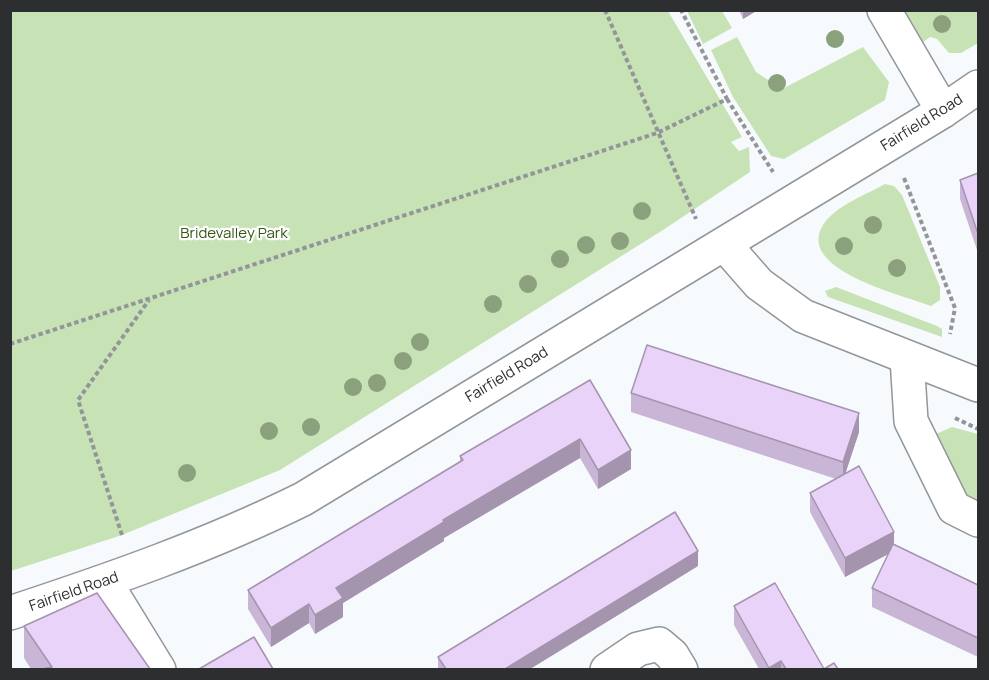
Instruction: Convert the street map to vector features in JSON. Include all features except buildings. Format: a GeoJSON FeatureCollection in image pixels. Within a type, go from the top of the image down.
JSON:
{"type":"FeatureCollection","features":[{"type":"Feature","properties":{"kind":"street"},"geometry":{"type":"LineString","coordinates":[[884,10],[943,111]]}},
{"type":"Feature","properties":{"kind":"street","name":"Fairfield Road"},"geometry":{"type":"LineString","coordinates":[[10,613],[105,582],[244,528],[303,499],[943,111],[978,87]]}},
{"type":"Feature","properties":{"kind":"street"},"geometry":{"type":"LineString","coordinates":[[714,250],[803,316],[978,385]]}},
{"type":"Feature","properties":{"kind":"street"},"geometry":{"type":"LineString","coordinates":[[907,358],[911,421],[954,508],[978,520]]}},
{"type":"Feature","properties":{"kind":"street"},"geometry":{"type":"LineString","coordinates":[[105,582],[159,669]]}},
{"type":"Feature","properties":{"kind":"street"},"geometry":{"type":"LineString","coordinates":[[607,669],[638,649],[659,644],[672,655],[681,669]]}},
{"type":"Feature","properties":{"kind":"path"},"geometry":{"type":"LineString","coordinates":[[604,10],[696,219],[714,250]]}},
{"type":"Feature","properties":{"kind":"path"},"geometry":{"type":"LineString","coordinates":[[681,10],[727,99],[773,172],[795,201]]}},
{"type":"Feature","properties":{"kind":"path"},"geometry":{"type":"LineString","coordinates":[[10,344],[657,133],[727,99]]}},
{"type":"Feature","properties":{"kind":"path"},"geometry":{"type":"LineString","coordinates":[[882,148],[900,169],[955,308],[942,372]]}},
{"type":"Feature","properties":{"kind":"path"},"geometry":{"type":"LineString","coordinates":[[125,541],[78,400],[150,299]]}},
{"type":"Feature","properties":{"kind":"green space","name":"Bridevalley Park"},"geometry":{"type":"Polygon","coordinates":[[[11,10],[668,11],[742,137],[731,142],[739,151],[749,147],[750,172],[663,230],[280,470],[122,535],[11,571],[11,10]]]}},
{"type":"Feature","properties":{"kind":"green space"},"geometry":{"type":"Polygon","coordinates":[[[687,11],[722,11],[732,28],[703,44],[687,11]]]}},
{"type":"Feature","properties":{"kind":"green space"},"geometry":{"type":"Polygon","coordinates":[[[903,11],[978,11],[978,43],[961,53],[949,53],[937,39],[930,37],[922,43],[903,11]]]}},
{"type":"Feature","properties":{"kind":"green space"},"geometry":{"type":"Polygon","coordinates":[[[737,37],[756,72],[782,89],[863,47],[889,82],[885,100],[784,159],[771,156],[733,97],[711,50],[737,37]]]}},
{"type":"Feature","properties":{"kind":"green space"},"geometry":{"type":"Polygon","coordinates":[[[885,184],[894,186],[902,195],[940,287],[940,300],[931,306],[877,287],[837,268],[824,255],[818,241],[823,225],[836,212],[885,184]]]}},
{"type":"Feature","properties":{"kind":"green space"},"geometry":{"type":"Polygon","coordinates":[[[836,287],[937,326],[942,329],[942,337],[828,297],[825,291],[836,287]]]}},
{"type":"Feature","properties":{"kind":"green space"},"geometry":{"type":"Polygon","coordinates":[[[952,427],[978,434],[977,502],[971,502],[965,495],[936,434],[952,427]]]}}]}
